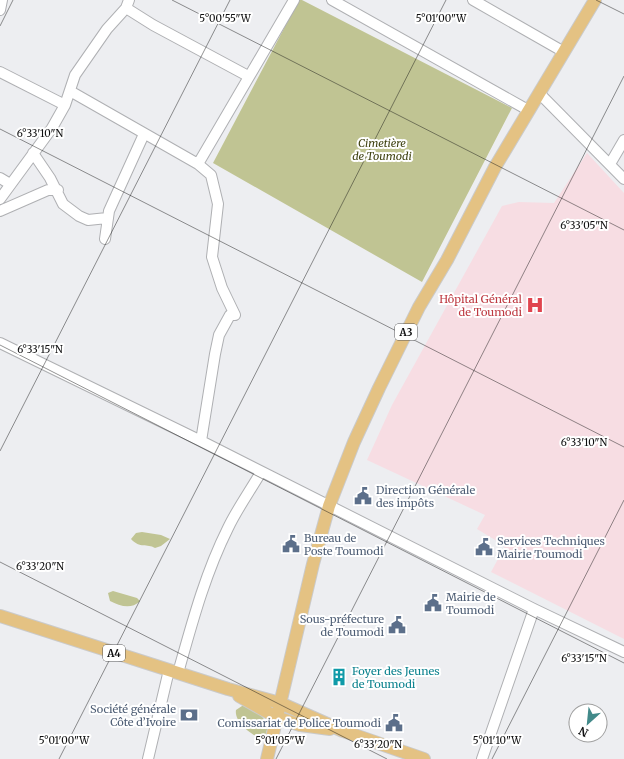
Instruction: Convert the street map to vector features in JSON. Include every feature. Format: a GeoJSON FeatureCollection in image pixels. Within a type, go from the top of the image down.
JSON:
{"type":"FeatureCollection","features":[{"type":"Feature","properties":{"kind":"main road","name":"A3"},"geometry":{"type":"LineString","coordinates":[[267,759],[276,717],[329,506],[354,442],[404,335],[495,167],[595,0]]}},
{"type":"Feature","properties":{"kind":"main road","name":"A4"},"geometry":{"type":"LineString","coordinates":[[0,616],[228,689],[280,703],[309,714],[343,731],[396,754],[424,759]]}},
{"type":"Feature","properties":{"kind":"main road","name":"A4"},"geometry":{"type":"LineString","coordinates":[[228,689],[276,717],[300,725],[343,731]]}},
{"type":"Feature","properties":{"kind":"street"},"geometry":{"type":"LineString","coordinates":[[0,10],[2,0]]}},
{"type":"Feature","properties":{"kind":"street"},"geometry":{"type":"LineString","coordinates":[[198,164],[248,76],[294,0]]}},
{"type":"Feature","properties":{"kind":"street"},"geometry":{"type":"LineString","coordinates":[[332,0],[528,110]]}},
{"type":"Feature","properties":{"kind":"street"},"geometry":{"type":"LineString","coordinates":[[473,0],[564,52]]}},
{"type":"Feature","properties":{"kind":"street"},"geometry":{"type":"LineString","coordinates":[[0,199],[52,128],[65,105],[76,75],[107,29],[128,4],[153,25],[248,76]]}},
{"type":"Feature","properties":{"kind":"street"},"geometry":{"type":"LineString","coordinates":[[0,72],[65,105]]}},
{"type":"Feature","properties":{"kind":"street"},"geometry":{"type":"LineString","coordinates":[[70,91],[198,164],[212,175],[218,204],[212,257],[222,288],[235,316],[230,315],[219,335],[214,354],[201,441]]}},
{"type":"Feature","properties":{"kind":"street"},"geometry":{"type":"LineString","coordinates":[[540,94],[624,179]]}},
{"type":"Feature","properties":{"kind":"street"},"geometry":{"type":"LineString","coordinates":[[105,239],[107,218],[144,134]]}},
{"type":"Feature","properties":{"kind":"street"},"geometry":{"type":"LineString","coordinates":[[610,164],[624,140]]}},
{"type":"Feature","properties":{"kind":"street"},"geometry":{"type":"LineString","coordinates":[[33,153],[58,190],[62,202],[79,216],[88,220],[107,218]]}},
{"type":"Feature","properties":{"kind":"street"},"geometry":{"type":"LineString","coordinates":[[0,178],[10,184]]}},
{"type":"Feature","properties":{"kind":"street"},"geometry":{"type":"LineString","coordinates":[[0,211],[48,190],[58,190]]}},
{"type":"Feature","properties":{"kind":"street"},"geometry":{"type":"LineString","coordinates":[[0,343],[201,441],[534,609],[624,652]]}},
{"type":"Feature","properties":{"kind":"street"},"geometry":{"type":"LineString","coordinates":[[148,759],[174,671],[211,566],[229,526],[261,472]]}},
{"type":"Feature","properties":{"kind":"street"},"geometry":{"type":"LineString","coordinates":[[482,759],[534,609]]}},
{"type":"Feature","properties":{"kind":"shaded area","name":"Hôpital Général de Toumodi"},"geometry":{"type":"Polygon","coordinates":[[[587,153],[624,193],[624,639],[491,572],[505,546],[477,529],[485,515],[367,460],[392,405],[502,206],[519,202],[554,203],[587,153]]]}},
{"type":"Feature","properties":{"kind":"green space","name":"Cimetière de Toumodi"},"geometry":{"type":"Polygon","coordinates":[[[299,0],[302,0],[512,108],[422,282],[213,163],[299,0]]]}},
{"type":"Feature","properties":{"kind":"green space"},"geometry":{"type":"Polygon","coordinates":[[[142,532],[161,535],[170,539],[161,546],[155,548],[140,545],[131,539],[136,533],[142,532]]]}},
{"type":"Feature","properties":{"kind":"green space"},"geometry":{"type":"Polygon","coordinates":[[[113,591],[137,598],[140,601],[133,606],[118,604],[110,601],[108,593],[113,591]]]}},
{"type":"Feature","properties":{"kind":"green space"},"geometry":{"type":"Polygon","coordinates":[[[242,706],[246,706],[254,710],[264,720],[268,727],[265,736],[260,738],[256,736],[240,723],[236,710],[242,706]]]}},
{"type":"Feature","properties":{"kind":"place","name":"Hôpital Général de Toumodi"},"geometry":{"type":"Point","coordinates":[535,305]}},
{"type":"Feature","properties":{"kind":"place","name":"Direction Générale des impôts"},"geometry":{"type":"Point","coordinates":[363,496]}},
{"type":"Feature","properties":{"kind":"place","name":"Bureau de Poste Toumodi"},"geometry":{"type":"Point","coordinates":[291,544]}},
{"type":"Feature","properties":{"kind":"place","name":"Services Techniques Mairie Toumodi"},"geometry":{"type":"Point","coordinates":[484,547]}},
{"type":"Feature","properties":{"kind":"place","name":"Mairie de Toumodi"},"geometry":{"type":"Point","coordinates":[433,603]}},
{"type":"Feature","properties":{"kind":"place","name":"Sous-préfecture de Toumodi"},"geometry":{"type":"Point","coordinates":[397,625]}},
{"type":"Feature","properties":{"kind":"place","name":"Foyer des Jeunes de Toumodi"},"geometry":{"type":"Point","coordinates":[339,677]}},
{"type":"Feature","properties":{"kind":"place","name":"Société générale Côte d’Ivoire"},"geometry":{"type":"Point","coordinates":[189,715]}},
{"type":"Feature","properties":{"kind":"place","name":"Comissariat de Police Toumodi"},"geometry":{"type":"Point","coordinates":[394,723]}}]}
